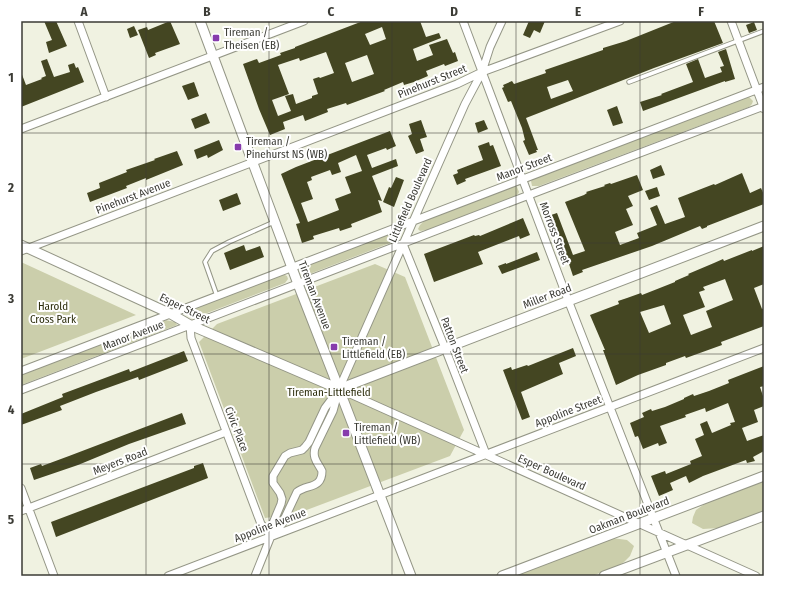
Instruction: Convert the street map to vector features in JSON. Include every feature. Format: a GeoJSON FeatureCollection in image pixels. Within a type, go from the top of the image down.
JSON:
{"type":"FeatureCollection","features":[{"type":"Feature","properties":{"kind":"street"},"geometry":{"type":"LineString","coordinates":[[78,21],[106,97]]}},
{"type":"Feature","properties":{"kind":"street","name":"Tireman Avenue"},"geometry":{"type":"LineString","coordinates":[[200,21],[298,284],[410,576]]}},
{"type":"Feature","properties":{"kind":"street"},"geometry":{"type":"LineString","coordinates":[[21,129],[304,21]]}},
{"type":"Feature","properties":{"kind":"street","name":"Morross Street"},"geometry":{"type":"LineString","coordinates":[[463,21],[568,300],[667,553]]}},
{"type":"Feature","properties":{"kind":"street","name":"Littlefield Boulevard"},"geometry":{"type":"LineString","coordinates":[[339,389],[465,104],[482,72],[490,47],[502,21]]}},
{"type":"Feature","properties":{"kind":"street","name":"Pinehurst Street"},"geometry":{"type":"LineString","coordinates":[[252,162],[457,84],[482,72],[620,21]]}},
{"type":"Feature","properties":{"kind":"street"},"geometry":{"type":"LineString","coordinates":[[298,284],[764,107],[760,88],[738,41],[731,21]]}},
{"type":"Feature","properties":{"kind":"street","name":"Manor Street"},"geometry":{"type":"LineString","coordinates":[[292,267],[760,88]]}},
{"type":"Feature","properties":{"kind":"street","name":"Pinehurst Avenue"},"geometry":{"type":"LineString","coordinates":[[23,248],[252,162]]}},
{"type":"Feature","properties":{"kind":"street","name":"Miller Road"},"geometry":{"type":"LineString","coordinates":[[339,389],[764,226]]}},
{"type":"Feature","properties":{"kind":"street","name":"Patton Street"},"geometry":{"type":"LineString","coordinates":[[403,244],[486,454]]}},
{"type":"Feature","properties":{"kind":"street","name":"Esper Street"},"geometry":{"type":"LineString","coordinates":[[23,248],[171,314],[190,325],[339,389]]}},
{"type":"Feature","properties":{"kind":"street","name":"Manor Avenue"},"geometry":{"type":"LineString","coordinates":[[21,371],[292,267]]}},
{"type":"Feature","properties":{"kind":"street","name":"Manor Avenue"},"geometry":{"type":"LineString","coordinates":[[21,390],[298,284]]}},
{"type":"Feature","properties":{"kind":"street","name":"Civic Place"},"geometry":{"type":"LineString","coordinates":[[190,325],[191,338],[261,524],[271,536]]}},
{"type":"Feature","properties":{"kind":"street","name":"Appoline Street"},"geometry":{"type":"LineString","coordinates":[[379,495],[764,348]]}},
{"type":"Feature","properties":{"kind":"street"},"geometry":{"type":"LineString","coordinates":[[271,536],[282,524],[297,492],[300,489],[314,485],[320,478],[322,471],[315,461],[314,451],[333,411],[339,389]]}},
{"type":"Feature","properties":{"kind":"street"},"geometry":{"type":"LineString","coordinates":[[255,576],[271,536],[273,523],[282,499],[273,483],[273,476],[285,456],[306,447],[325,408],[339,389]]}},
{"type":"Feature","properties":{"kind":"street","name":"Esper Boulevard"},"geometry":{"type":"LineString","coordinates":[[339,389],[756,576]]}},
{"type":"Feature","properties":{"kind":"street","name":"Meyers Road"},"geometry":{"type":"LineString","coordinates":[[25,509],[226,432]]}},
{"type":"Feature","properties":{"kind":"street","name":"Oakman Boulevard"},"geometry":{"type":"LineString","coordinates":[[502,576],[764,476]]}},
{"type":"Feature","properties":{"kind":"street"},"geometry":{"type":"LineString","coordinates":[[21,488],[25,509],[54,576]]}},
{"type":"Feature","properties":{"kind":"street","name":"Appoline Avenue"},"geometry":{"type":"LineString","coordinates":[[168,576],[379,495]]}},
{"type":"Feature","properties":{"kind":"street"},"geometry":{"type":"LineString","coordinates":[[604,576],[764,516]]}},
{"type":"Feature","properties":{"kind":"street"},"geometry":{"type":"LineString","coordinates":[[667,553],[676,576]]}},
{"type":"Feature","properties":{"kind":"lane"},"geometry":{"type":"LineString","coordinates":[[629,82],[764,31]]}},
{"type":"Feature","properties":{"kind":"lane"},"geometry":{"type":"LineString","coordinates":[[217,296],[206,262],[212,252],[229,242],[275,222]]}},
{"type":"Feature","properties":{"kind":"green space"},"geometry":{"type":"Polygon","coordinates":[[[749,97],[753,101],[749,107],[539,186],[532,186],[531,181],[535,178],[749,97]]]}},
{"type":"Feature","properties":{"kind":"green space"},"geometry":{"type":"Polygon","coordinates":[[[513,186],[517,187],[519,192],[514,197],[427,230],[420,231],[418,229],[425,220],[513,186]]]}},
{"type":"Feature","properties":{"kind":"green space"},"geometry":{"type":"Polygon","coordinates":[[[394,232],[397,235],[390,243],[307,275],[302,271],[304,267],[394,232]]]}},
{"type":"Feature","properties":{"kind":"green space","name":"Harold Cross Park"},"geometry":{"type":"Polygon","coordinates":[[[21,262],[136,315],[21,359],[21,262]]]}},
{"type":"Feature","properties":{"kind":"green space","name":"Tireman-Littlefield"},"geometry":{"type":"Polygon","coordinates":[[[375,264],[405,277],[464,430],[450,456],[296,514],[265,518],[199,342],[217,324],[375,264]]]}},
{"type":"Feature","properties":{"kind":"green space"},"geometry":{"type":"Polygon","coordinates":[[[283,274],[287,276],[288,279],[285,283],[202,315],[195,316],[186,313],[187,311],[283,274]]]}},
{"type":"Feature","properties":{"kind":"green space"},"geometry":{"type":"Polygon","coordinates":[[[166,320],[175,322],[177,325],[21,385],[21,375],[166,320]]]}},
{"type":"Feature","properties":{"kind":"green space"},"geometry":{"type":"Polygon","coordinates":[[[764,480],[764,511],[719,528],[703,529],[692,523],[696,510],[706,503],[764,480]]]}},
{"type":"Feature","properties":{"kind":"green space"},"geometry":{"type":"Polygon","coordinates":[[[612,538],[627,540],[634,546],[630,556],[618,566],[592,576],[514,576],[612,538]]]}},
{"type":"Feature","properties":{"kind":"building"},"geometry":{"type":"Polygon","coordinates":[[[44,21],[56,21],[67,46],[49,53],[46,42],[52,40],[44,21]]]}},
{"type":"Feature","properties":{"kind":"building"},"geometry":{"type":"Polygon","coordinates":[[[170,21],[180,44],[155,53],[156,55],[149,58],[138,30],[147,27],[148,30],[170,21]]]}},
{"type":"Feature","properties":{"kind":"building"},"geometry":{"type":"Polygon","coordinates":[[[363,21],[420,21],[426,37],[439,33],[441,38],[413,49],[417,61],[433,55],[429,45],[447,39],[453,53],[455,52],[458,61],[445,66],[444,64],[426,71],[428,76],[414,82],[404,85],[403,82],[384,90],[385,91],[347,105],[346,103],[327,109],[328,112],[305,121],[303,115],[283,122],[285,129],[270,135],[243,64],[257,59],[259,63],[281,55],[280,53],[363,21]],[[382,27],[365,34],[370,45],[386,39],[382,27]],[[326,52],[300,61],[299,58],[278,65],[289,94],[272,100],[278,116],[291,111],[285,96],[293,94],[296,104],[312,98],[312,96],[318,94],[313,79],[334,73],[326,52]],[[367,55],[345,63],[352,82],[374,74],[367,55]]]}},
{"type":"Feature","properties":{"kind":"building"},"geometry":{"type":"Polygon","coordinates":[[[529,21],[545,21],[540,33],[534,30],[530,38],[523,35],[529,21]]]}},
{"type":"Feature","properties":{"kind":"building"},"geometry":{"type":"Polygon","coordinates":[[[676,21],[714,21],[723,43],[526,118],[538,150],[536,150],[537,152],[529,155],[523,141],[525,140],[522,128],[511,101],[508,102],[502,88],[504,87],[503,85],[512,81],[514,84],[546,73],[545,70],[626,41],[676,21]],[[568,80],[547,87],[551,99],[573,91],[568,80]]]}},
{"type":"Feature","properties":{"kind":"building"},"geometry":{"type":"Polygon","coordinates":[[[754,22],[757,30],[749,33],[746,25],[754,22]]]}},
{"type":"Feature","properties":{"kind":"building"},"geometry":{"type":"Polygon","coordinates":[[[134,26],[138,35],[130,38],[127,29],[134,26]]]}},
{"type":"Feature","properties":{"kind":"building"},"geometry":{"type":"Polygon","coordinates":[[[726,49],[735,79],[725,81],[643,111],[640,102],[662,95],[661,94],[693,82],[686,64],[698,59],[705,78],[722,72],[720,67],[724,66],[718,52],[726,49]]]}},
{"type":"Feature","properties":{"kind":"building"},"geometry":{"type":"Polygon","coordinates":[[[47,59],[54,77],[70,72],[68,65],[74,63],[76,68],[78,67],[84,82],[21,107],[21,72],[26,85],[42,79],[41,78],[46,76],[41,61],[47,59]]]}},
{"type":"Feature","properties":{"kind":"building"},"geometry":{"type":"Polygon","coordinates":[[[194,82],[199,96],[188,100],[182,86],[194,82]]]}},
{"type":"Feature","properties":{"kind":"building"},"geometry":{"type":"Polygon","coordinates":[[[617,106],[623,123],[613,126],[607,110],[617,106]]]}},
{"type":"Feature","properties":{"kind":"building"},"geometry":{"type":"Polygon","coordinates":[[[206,113],[210,123],[195,129],[191,119],[206,113]]]}},
{"type":"Feature","properties":{"kind":"building"},"geometry":{"type":"Polygon","coordinates":[[[421,120],[427,137],[420,139],[424,151],[416,154],[408,136],[412,134],[409,124],[421,120]]]}},
{"type":"Feature","properties":{"kind":"building"},"geometry":{"type":"Polygon","coordinates":[[[484,120],[488,129],[478,133],[475,123],[484,120]]]}},
{"type":"Feature","properties":{"kind":"building"},"geometry":{"type":"Polygon","coordinates":[[[390,131],[396,146],[367,155],[372,168],[396,159],[398,166],[372,176],[382,201],[378,200],[382,212],[351,224],[352,227],[340,231],[339,228],[313,236],[314,239],[302,243],[296,224],[300,223],[281,174],[390,131]],[[356,155],[338,163],[341,172],[332,175],[330,170],[311,177],[312,180],[307,182],[313,199],[301,203],[308,222],[339,210],[335,199],[351,193],[345,177],[362,171],[356,155]]]}},
{"type":"Feature","properties":{"kind":"building"},"geometry":{"type":"Polygon","coordinates":[[[219,140],[223,150],[208,158],[207,155],[197,159],[194,150],[219,140]]]}},
{"type":"Feature","properties":{"kind":"building"},"geometry":{"type":"Polygon","coordinates":[[[489,142],[490,146],[493,145],[501,166],[465,179],[466,181],[457,185],[453,175],[458,173],[457,170],[483,160],[478,146],[489,142]]]}},
{"type":"Feature","properties":{"kind":"building"},"geometry":{"type":"Polygon","coordinates":[[[177,151],[183,165],[146,180],[146,178],[126,186],[127,188],[90,202],[87,193],[100,188],[99,183],[127,172],[126,170],[177,151]]]}},
{"type":"Feature","properties":{"kind":"building"},"geometry":{"type":"Polygon","coordinates":[[[661,165],[665,175],[653,179],[650,170],[661,165]]]}},
{"type":"Feature","properties":{"kind":"building"},"geometry":{"type":"Polygon","coordinates":[[[742,173],[750,193],[761,188],[764,195],[764,204],[702,229],[700,226],[652,246],[582,270],[583,272],[573,276],[564,249],[562,250],[559,243],[555,230],[557,229],[551,215],[557,213],[573,255],[585,251],[565,202],[584,195],[587,193],[586,192],[605,186],[604,185],[637,175],[643,190],[628,196],[633,206],[626,209],[633,225],[615,232],[620,245],[639,238],[637,233],[657,225],[650,208],[657,205],[665,224],[685,217],[678,198],[714,184],[715,185],[742,173]]]}},
{"type":"Feature","properties":{"kind":"building"},"geometry":{"type":"Polygon","coordinates":[[[396,177],[404,180],[394,207],[383,202],[389,187],[391,188],[396,177]]]}},
{"type":"Feature","properties":{"kind":"building"},"geometry":{"type":"Polygon","coordinates":[[[657,187],[660,196],[649,200],[645,191],[657,187]]]}},
{"type":"Feature","properties":{"kind":"building"},"geometry":{"type":"Polygon","coordinates":[[[237,193],[241,204],[223,211],[219,200],[237,193]]]}},
{"type":"Feature","properties":{"kind":"building"},"geometry":{"type":"Polygon","coordinates":[[[523,218],[530,235],[520,239],[519,236],[478,252],[483,264],[434,282],[424,254],[474,235],[480,236],[523,218]]]}},
{"type":"Feature","properties":{"kind":"building"},"geometry":{"type":"Polygon","coordinates":[[[244,245],[246,251],[260,246],[264,257],[230,270],[224,253],[244,245]]]}},
{"type":"Feature","properties":{"kind":"building"},"geometry":{"type":"Polygon","coordinates":[[[764,246],[764,284],[754,288],[762,309],[764,308],[764,326],[721,342],[722,345],[686,358],[685,356],[666,363],[666,365],[616,385],[603,350],[605,350],[590,315],[619,304],[618,301],[641,293],[642,295],[675,282],[689,275],[688,274],[723,259],[724,261],[764,246]],[[725,279],[703,287],[705,290],[699,292],[705,307],[683,315],[691,335],[712,327],[706,311],[733,300],[725,279]],[[664,305],[640,312],[649,333],[671,324],[664,305]]]}},
{"type":"Feature","properties":{"kind":"building"},"geometry":{"type":"Polygon","coordinates":[[[537,252],[540,260],[502,274],[498,266],[506,264],[537,252]]]}},
{"type":"Feature","properties":{"kind":"building"},"geometry":{"type":"Polygon","coordinates":[[[573,348],[576,356],[559,363],[563,374],[521,392],[530,417],[522,420],[503,370],[511,367],[512,370],[527,365],[528,366],[573,348]]]}},
{"type":"Feature","properties":{"kind":"building"},"geometry":{"type":"Polygon","coordinates":[[[184,351],[188,361],[139,380],[138,377],[96,392],[60,406],[62,410],[21,425],[21,414],[63,397],[62,394],[129,369],[130,372],[184,351]]]}},
{"type":"Feature","properties":{"kind":"building"},"geometry":{"type":"Polygon","coordinates":[[[764,366],[764,386],[760,387],[764,399],[764,406],[754,410],[758,422],[742,428],[747,441],[764,435],[764,451],[753,457],[755,461],[747,463],[746,460],[703,476],[689,483],[686,476],[670,483],[673,490],[659,496],[651,476],[665,471],[666,474],[691,464],[690,461],[702,456],[695,439],[704,435],[700,424],[707,421],[712,433],[731,425],[730,423],[735,422],[728,403],[706,412],[705,408],[685,415],[686,417],[660,426],[667,443],[659,446],[658,443],[643,449],[638,436],[635,437],[630,423],[644,417],[642,413],[651,409],[652,411],[665,407],[693,394],[694,396],[709,391],[729,383],[728,380],[764,366]]]}},
{"type":"Feature","properties":{"kind":"building"},"geometry":{"type":"Polygon","coordinates":[[[182,413],[186,424],[34,480],[30,468],[41,464],[42,466],[182,413]]]}},
{"type":"Feature","properties":{"kind":"building"},"geometry":{"type":"Polygon","coordinates":[[[203,463],[208,478],[56,537],[51,522],[194,468],[194,466],[203,463]]]}},
{"type":"Feature","properties":{"kind":"place","name":"Tireman / Theisen (EB)"},"geometry":{"type":"Point","coordinates":[216,38]}},
{"type":"Feature","properties":{"kind":"place","name":"Tireman / Pinehurst NS (WB)"},"geometry":{"type":"Point","coordinates":[238,147]}},
{"type":"Feature","properties":{"kind":"place","name":"Tireman / Littlefield (EB)"},"geometry":{"type":"Point","coordinates":[334,347]}},
{"type":"Feature","properties":{"kind":"place","name":"Tireman / Littlefield (WB)"},"geometry":{"type":"Point","coordinates":[346,433]}}]}
